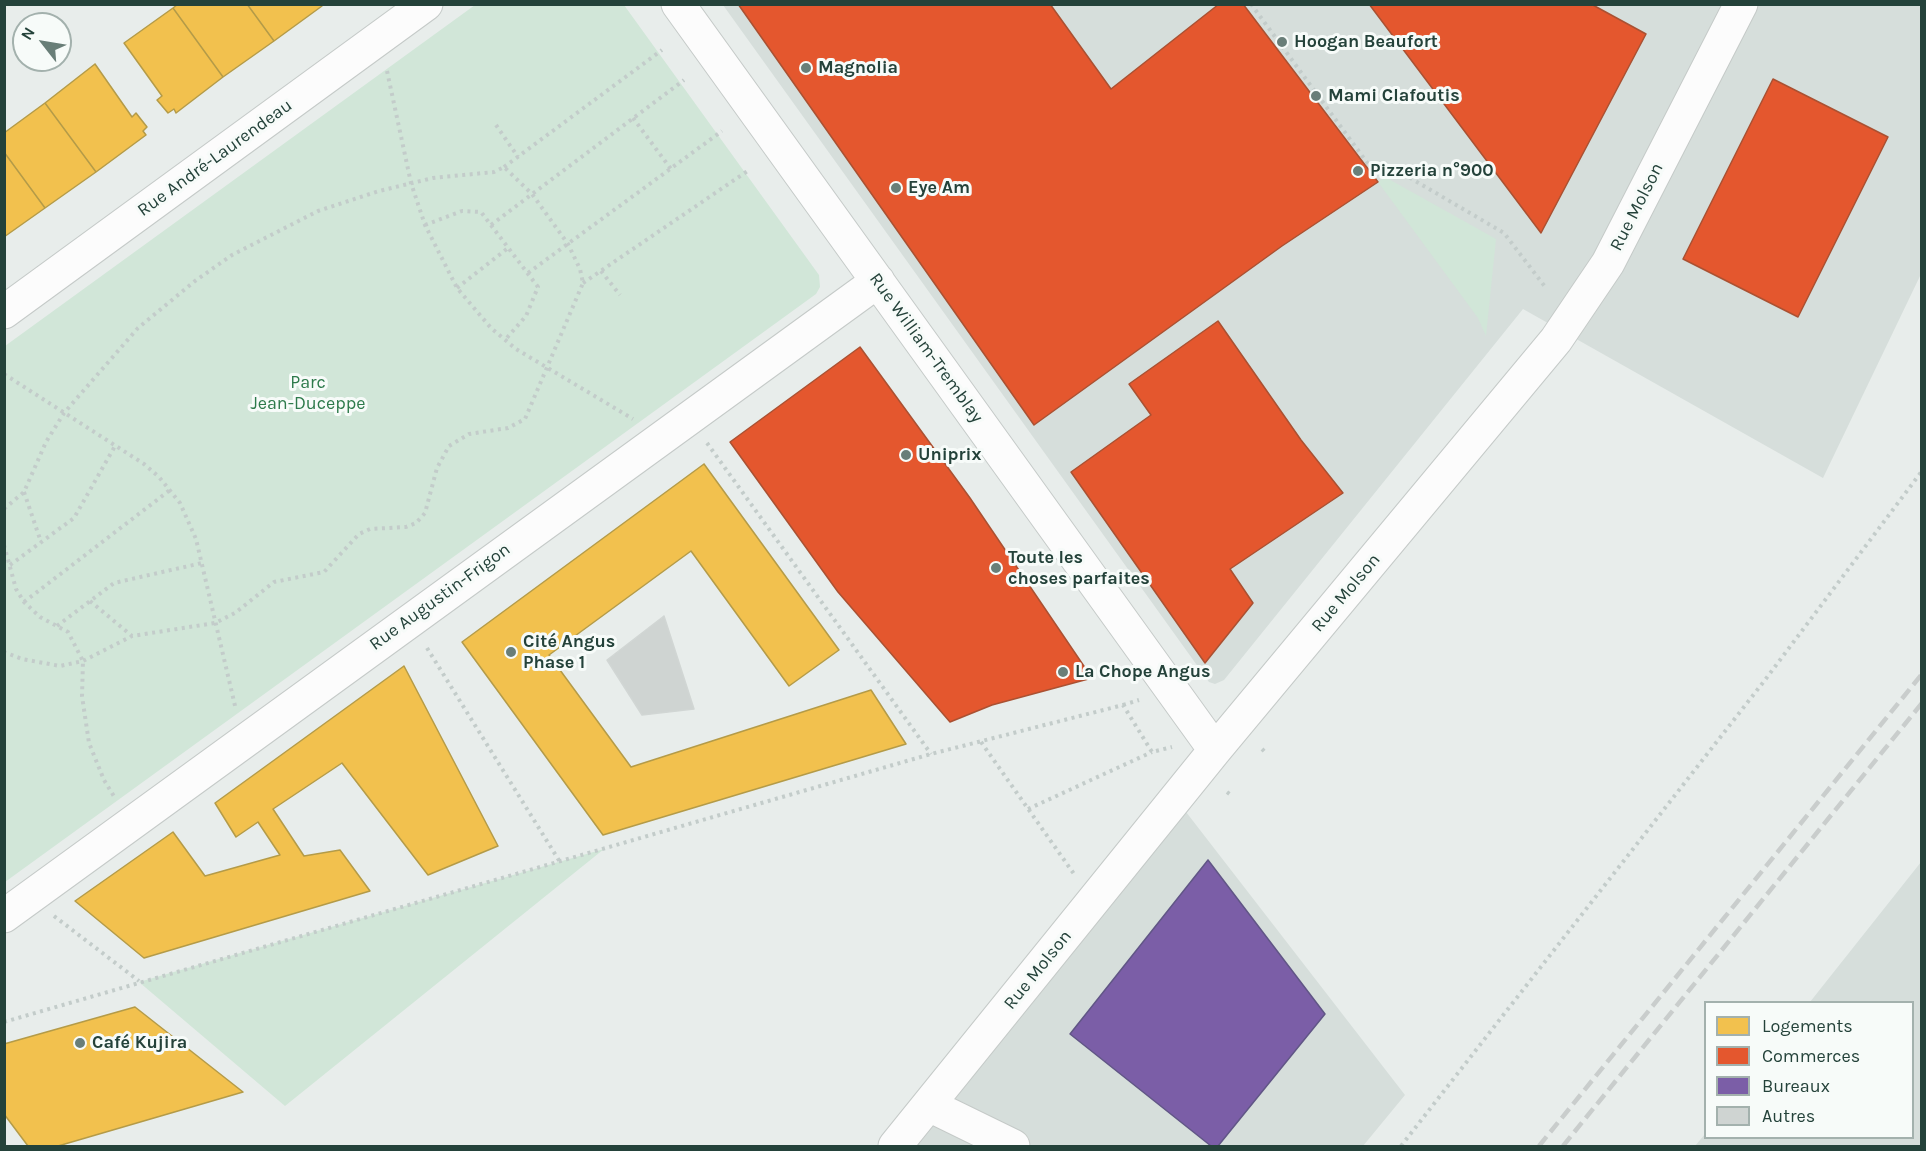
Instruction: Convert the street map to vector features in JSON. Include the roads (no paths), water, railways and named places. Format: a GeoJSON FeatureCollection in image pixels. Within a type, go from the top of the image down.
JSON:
{"type":"FeatureCollection","features":[{"type":"Feature","properties":{"kind":"street","name":"Rue André-Laurendeau"},"geometry":{"type":"LineString","coordinates":[[4,312],[426,4]]}},
{"type":"Feature","properties":{"kind":"street","name":"Rue William-Tremblay"},"geometry":{"type":"LineString","coordinates":[[678,4],[1215,750]]}},
{"type":"Feature","properties":{"kind":"street","name":"Rue Molson"},"geometry":{"type":"LineString","coordinates":[[895,1146],[1215,750],[1556,340],[1608,263],[1741,4]]}},
{"type":"Feature","properties":{"kind":"street","name":"Rue Augustin-Frigon"},"geometry":{"type":"LineString","coordinates":[[4,916],[878,281]]}},
{"type":"Feature","properties":{"kind":"street"},"geometry":{"type":"LineString","coordinates":[[929,1105],[1013,1146]]}},
{"type":"Feature","properties":{"kind":"railway"},"geometry":{"type":"LineString","coordinates":[[1539,1146],[1922,674]]}},
{"type":"Feature","properties":{"kind":"railway"},"geometry":{"type":"LineString","coordinates":[[1563,1146],[1922,703]]}},
{"type":"Feature","properties":{"kind":"place","name":"Hoogan Beaufort"},"geometry":{"type":"Point","coordinates":[1282,42]}},
{"type":"Feature","properties":{"kind":"place","name":"Magnolia"},"geometry":{"type":"Point","coordinates":[806,68]}},
{"type":"Feature","properties":{"kind":"place","name":"Mami Clafoutis"},"geometry":{"type":"Point","coordinates":[1316,96]}},
{"type":"Feature","properties":{"kind":"place","name":"Pizzeria n°900"},"geometry":{"type":"Point","coordinates":[1358,171]}},
{"type":"Feature","properties":{"kind":"place","name":"Eye Am"},"geometry":{"type":"Point","coordinates":[896,188]}},
{"type":"Feature","properties":{"kind":"place","name":"Uniprix"},"geometry":{"type":"Point","coordinates":[906,455]}},
{"type":"Feature","properties":{"kind":"place","name":"Toute les choses parfaites"},"geometry":{"type":"Point","coordinates":[996,568]}},
{"type":"Feature","properties":{"kind":"place","name":"Cité Angus Phase 1"},"geometry":{"type":"Point","coordinates":[511,652]}},
{"type":"Feature","properties":{"kind":"place","name":"La Chope Angus"},"geometry":{"type":"Point","coordinates":[1063,672]}},
{"type":"Feature","properties":{"kind":"place","name":"Café Kujira"},"geometry":{"type":"Point","coordinates":[80,1043]}},
{"type":"Feature","properties":{"kind":"park label","name":"Parc Jean-Duceppe"},"geometry":{"type":"Point","coordinates":[308,394]}}]}
